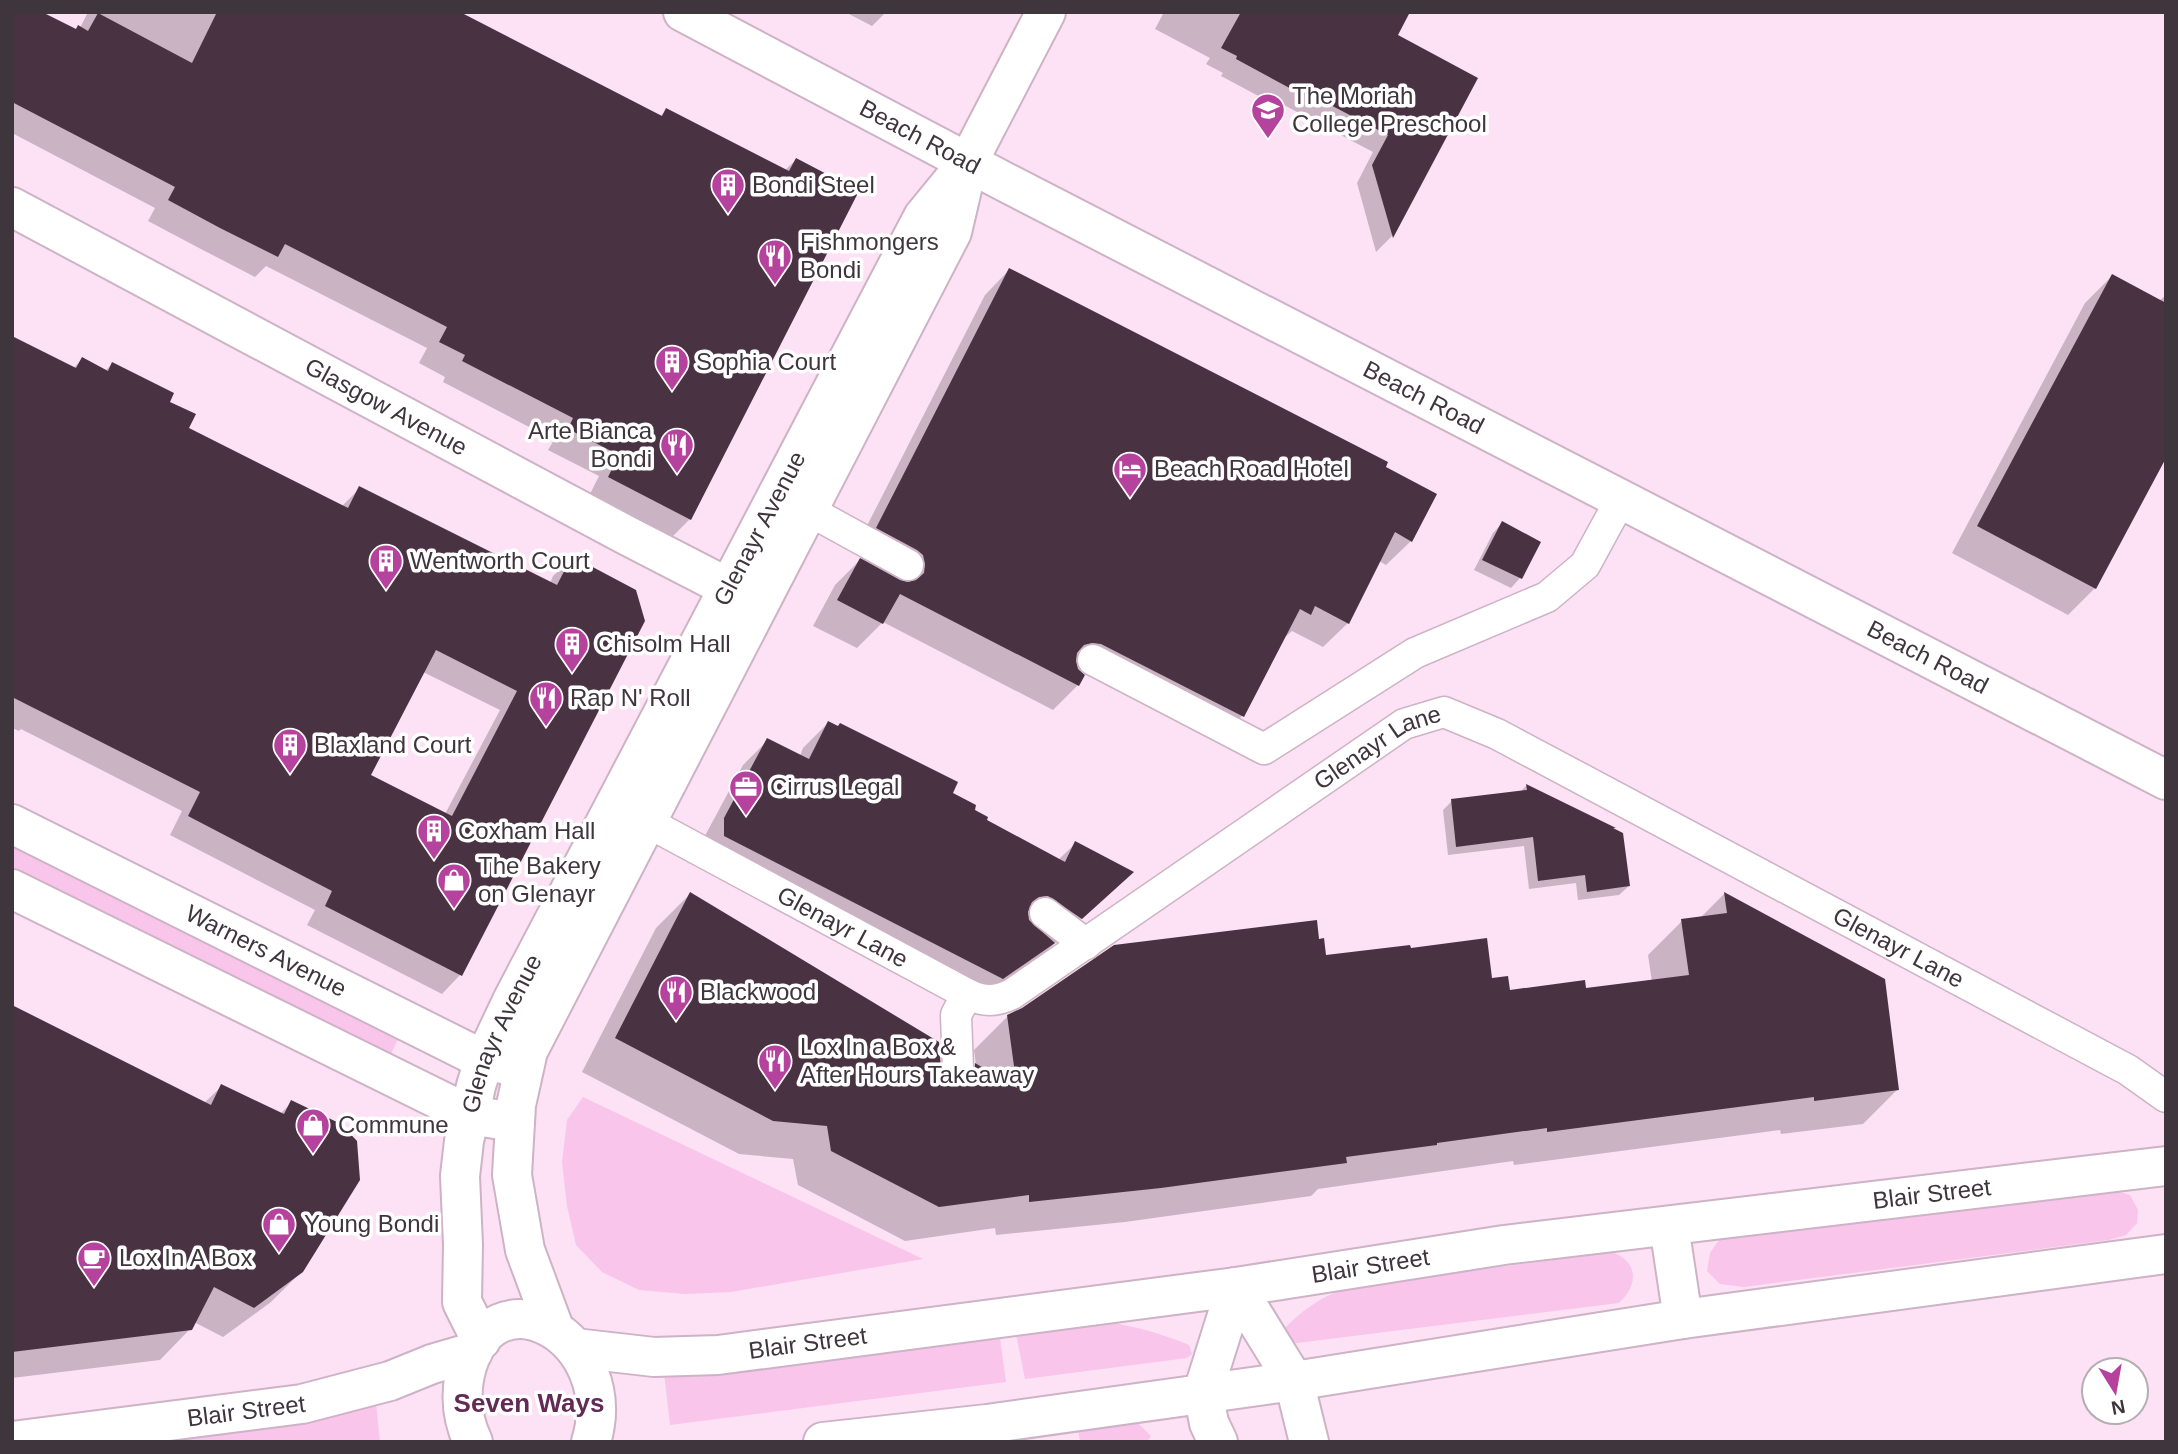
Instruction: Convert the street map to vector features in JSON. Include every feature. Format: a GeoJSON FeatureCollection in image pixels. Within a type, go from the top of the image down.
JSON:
{"type":"FeatureCollection","features":[{"type":"Feature","properties":{"kind":"street","name":"Beach Road"},"geometry":{"type":"LineString","coordinates":[[683,12],[968,162],[2166,780]]}},
{"type":"Feature","properties":{"kind":"street","name":"Glenayr Avenue"},"geometry":{"type":"LineString","coordinates":[[591,1442],[596,1425],[595,1391],[584,1361],[564,1338],[526,1250],[512,1175],[514,1122],[528,1051],[647,822],[744,596],[923,217],[968,162],[1046,12]]}},
{"type":"Feature","properties":{"kind":"street","name":"Glenayr Avenue"},"geometry":{"type":"LineString","coordinates":[[477,1346],[462,1302],[460,1176],[464,1141],[484,1060],[513,999],[744,596],[808,510],[952,232],[968,162]]}},
{"type":"Feature","properties":{"kind":"street","name":"Glasgow Avenue"},"geometry":{"type":"LineString","coordinates":[[12,206],[744,596]]}},
{"type":"Feature","properties":{"kind":"street","name":"Warners Avenue"},"geometry":{"type":"LineString","coordinates":[[12,824],[484,1060],[523,1069]]}},
{"type":"Feature","properties":{"kind":"street"},"geometry":{"type":"LineString","coordinates":[[12,889],[470,1115],[514,1122]]}},
{"type":"Feature","properties":{"kind":"street","name":"Blair Street"},"geometry":{"type":"LineString","coordinates":[[12,1441],[302,1404],[390,1381],[477,1346],[502,1323],[515,1320],[541,1322],[564,1338],[653,1357],[718,1355],[1236,1287],[1504,1245],[2166,1166]]}},
{"type":"Feature","properties":{"kind":"street"},"geometry":{"type":"LineString","coordinates":[[1669,1226],[1683,1319]]}},
{"type":"Feature","properties":{"kind":"street"},"geometry":{"type":"LineString","coordinates":[[823,1442],[1008,1421],[1294,1381],[1683,1319],[2166,1254]]}},
{"type":"Feature","properties":{"kind":"street"},"geometry":{"type":"LineString","coordinates":[[1236,1287],[1294,1381],[1309,1442]]}},
{"type":"Feature","properties":{"kind":"street"},"geometry":{"type":"LineString","coordinates":[[1218,1442],[1209,1423],[1203,1392],[1236,1287]]}},
{"type":"Feature","properties":{"kind":"street"},"geometry":{"type":"LineString","coordinates":[[473,1442],[468,1432],[462,1399],[463,1382],[477,1346]]}},
{"type":"Feature","properties":{"kind":"lane"},"geometry":{"type":"LineString","coordinates":[[1093,660],[1264,750],[1415,653],[1547,597],[1585,565],[1621,499]]}},
{"type":"Feature","properties":{"kind":"lane"},"geometry":{"type":"LineString","coordinates":[[808,510],[908,565]]}},
{"type":"Feature","properties":{"kind":"lane","name":"Glenayr Lane"},"geometry":{"type":"LineString","coordinates":[[647,822],[967,994],[980,1000],[998,1001],[1086,944],[1404,724],[1444,712],[1497,734],[2128,1070],[2166,1097]]}},
{"type":"Feature","properties":{"kind":"lane"},"geometry":{"type":"LineString","coordinates":[[1045,913],[1086,944]]}},
{"type":"Feature","properties":{"kind":"lane"},"geometry":{"type":"LineString","coordinates":[[958,1068],[956,1014],[967,994]]}},
{"type":"Feature","properties":{"kind":"shaded area"},"geometry":{"type":"Polygon","coordinates":[[[12,844],[399,1037],[388,1060],[12,873],[12,844]]]}},
{"type":"Feature","properties":{"kind":"shaded area"},"geometry":{"type":"Polygon","coordinates":[[[583,1097],[923,1259],[731,1292],[685,1294],[639,1290],[602,1272],[576,1245],[567,1206],[562,1162],[567,1120],[583,1097]]]}},
{"type":"Feature","properties":{"kind":"shaded area"},"geometry":{"type":"Polygon","coordinates":[[[2113,1190],[2130,1195],[2138,1210],[2137,1223],[2126,1235],[2109,1240],[1744,1287],[1720,1284],[1707,1271],[1710,1253],[1719,1240],[1740,1235],[2113,1190]]]}},
{"type":"Feature","properties":{"kind":"shaded area"},"geometry":{"type":"Polygon","coordinates":[[[1612,1252],[1627,1261],[1633,1274],[1630,1289],[1619,1303],[1289,1344],[1280,1333],[1313,1304],[1353,1287],[1612,1252]]]}},
{"type":"Feature","properties":{"kind":"shaded area"},"geometry":{"type":"Polygon","coordinates":[[[1109,1322],[1179,1341],[1189,1345],[1192,1354],[1187,1358],[1025,1379],[1015,1329],[1109,1322]]]}},
{"type":"Feature","properties":{"kind":"shaded area"},"geometry":{"type":"Polygon","coordinates":[[[999,1331],[1006,1382],[670,1425],[664,1373],[999,1331]]]}},
{"type":"Feature","properties":{"kind":"shaded area"},"geometry":{"type":"Polygon","coordinates":[[[376,1403],[380,1442],[167,1442],[168,1440],[376,1403]]]}},
{"type":"Feature","properties":{"kind":"shaded area"},"geometry":{"type":"Polygon","coordinates":[[[1129,1421],[1138,1423],[1151,1436],[1147,1442],[1080,1442],[1078,1430],[1129,1421]]]}},
{"type":"Feature","properties":{"kind":"building"},"geometry":{"type":"Polygon","coordinates":[[[12,12],[42,12],[76,29],[78,25],[88,31],[98,13],[192,63],[217,12],[460,12],[662,116],[666,108],[789,171],[796,158],[859,191],[691,520],[608,477],[619,455],[568,429],[573,418],[462,361],[465,355],[439,342],[447,327],[285,244],[278,257],[220,228],[168,200],[175,187],[12,102],[12,12]]]}},
{"type":"Feature","properties":{"kind":"building"},"geometry":{"type":"Polygon","coordinates":[[[1241,12],[1410,12],[1398,35],[1478,78],[1393,238],[1372,165],[1388,135],[1298,88],[1297,92],[1221,48],[1241,12]]]}},
{"type":"Feature","properties":{"kind":"building","name":"Beach Road Hotel"},"geometry":{"type":"Polygon","coordinates":[[[1009,268],[1388,462],[1386,467],[1437,494],[1412,542],[1395,532],[1349,624],[1315,606],[1311,615],[1300,609],[1244,717],[1101,644],[1084,645],[1077,653],[1078,669],[1085,675],[1079,686],[900,594],[883,624],[837,600],[860,558],[908,582],[916,580],[924,573],[923,555],[876,528],[1009,268]]]}},
{"type":"Feature","properties":{"kind":"building"},"geometry":{"type":"Polygon","coordinates":[[[2112,274],[2166,303],[2166,458],[2096,589],[1977,526],[2112,274]]]}},
{"type":"Feature","properties":{"kind":"building"},"geometry":{"type":"Polygon","coordinates":[[[12,336],[76,368],[82,357],[108,371],[112,362],[174,393],[170,402],[196,414],[189,428],[348,508],[359,486],[557,585],[572,556],[636,590],[645,621],[462,976],[325,906],[332,891],[188,816],[200,792],[12,697],[12,336]],[[436,650],[371,775],[452,816],[517,691],[436,650]]]}},
{"type":"Feature","properties":{"kind":"building"},"geometry":{"type":"Polygon","coordinates":[[[1502,521],[1541,542],[1522,579],[1482,560],[1502,521]]]}},
{"type":"Feature","properties":{"kind":"building"},"geometry":{"type":"Polygon","coordinates":[[[828,721],[838,726],[840,723],[958,782],[953,793],[976,805],[975,810],[988,817],[987,820],[1065,862],[1075,841],[1134,872],[1082,919],[1048,896],[1039,897],[1032,902],[1028,912],[1029,920],[1055,943],[1003,979],[724,836],[724,818],[767,738],[809,759],[828,721]]]}},
{"type":"Feature","properties":{"kind":"building"},"geometry":{"type":"Polygon","coordinates":[[[1526,784],[1623,833],[1630,886],[1587,892],[1585,875],[1538,881],[1533,837],[1456,847],[1451,799],[1527,790],[1526,784]]]}},
{"type":"Feature","properties":{"kind":"building"},"geometry":{"type":"Polygon","coordinates":[[[690,892],[939,1042],[941,1069],[949,1083],[958,1085],[968,1082],[974,1076],[975,1063],[1017,1088],[1007,1015],[1022,1008],[1114,945],[1317,920],[1319,939],[1324,938],[1326,955],[1487,938],[1492,978],[1508,976],[1510,990],[1585,980],[1586,988],[1689,975],[1681,919],[1727,913],[1724,892],[1885,979],[1899,1090],[1814,1101],[1814,1097],[1547,1132],[1547,1128],[1346,1157],[1347,1163],[1161,1188],[1029,1202],[1029,1195],[939,1207],[831,1151],[827,1126],[773,1121],[615,1038],[690,892]]]}},
{"type":"Feature","properties":{"kind":"building"},"geometry":{"type":"Polygon","coordinates":[[[12,1005],[211,1105],[221,1084],[284,1114],[291,1100],[341,1124],[357,1141],[360,1180],[303,1272],[254,1308],[214,1287],[192,1330],[12,1352],[12,1005]]]}},
{"type":"Feature","properties":{"kind":"place","name":"The Moriah College Preschool"},"geometry":{"type":"Point","coordinates":[1268,140]}},
{"type":"Feature","properties":{"kind":"place","name":"Bondi Steel"},"geometry":{"type":"Point","coordinates":[728,215]}},
{"type":"Feature","properties":{"kind":"place","name":"Fishmongers Bondi"},"geometry":{"type":"Point","coordinates":[775,286]}},
{"type":"Feature","properties":{"kind":"place","name":"Sophia Court"},"geometry":{"type":"Point","coordinates":[672,392]}},
{"type":"Feature","properties":{"kind":"place","name":"Arte Bianca Bondi"},"geometry":{"type":"Point","coordinates":[677,475]}},
{"type":"Feature","properties":{"kind":"place","name":"Beach Road Hotel"},"geometry":{"type":"Point","coordinates":[1130,499]}},
{"type":"Feature","properties":{"kind":"place","name":"Wentworth Court"},"geometry":{"type":"Point","coordinates":[386,591]}},
{"type":"Feature","properties":{"kind":"place","name":"Chisolm Hall"},"geometry":{"type":"Point","coordinates":[572,674]}},
{"type":"Feature","properties":{"kind":"place","name":"Rap N' Roll"},"geometry":{"type":"Point","coordinates":[546,728]}},
{"type":"Feature","properties":{"kind":"place","name":"Blaxland Court"},"geometry":{"type":"Point","coordinates":[290,775]}},
{"type":"Feature","properties":{"kind":"place","name":"Cirrus Legal"},"geometry":{"type":"Point","coordinates":[746,817]}},
{"type":"Feature","properties":{"kind":"place","name":"Coxham Hall"},"geometry":{"type":"Point","coordinates":[434,861]}},
{"type":"Feature","properties":{"kind":"place","name":"The Bakery on Glenayr"},"geometry":{"type":"Point","coordinates":[454,910]}},
{"type":"Feature","properties":{"kind":"place","name":"Blackwood"},"geometry":{"type":"Point","coordinates":[676,1022]}},
{"type":"Feature","properties":{"kind":"place","name":"Lox In a Box & After Hours Takeaway"},"geometry":{"type":"Point","coordinates":[775,1091]}},
{"type":"Feature","properties":{"kind":"place","name":"Commune"},"geometry":{"type":"Point","coordinates":[313,1155]}},
{"type":"Feature","properties":{"kind":"place","name":"Young Bondi"},"geometry":{"type":"Point","coordinates":[279,1254]}},
{"type":"Feature","properties":{"kind":"place","name":"Lox In A Box"},"geometry":{"type":"Point","coordinates":[94,1288]}},
{"type":"Feature","properties":{"kind":"district","name":"Seven Ways"},"geometry":{"type":"Point","coordinates":[529,1403]}}]}
